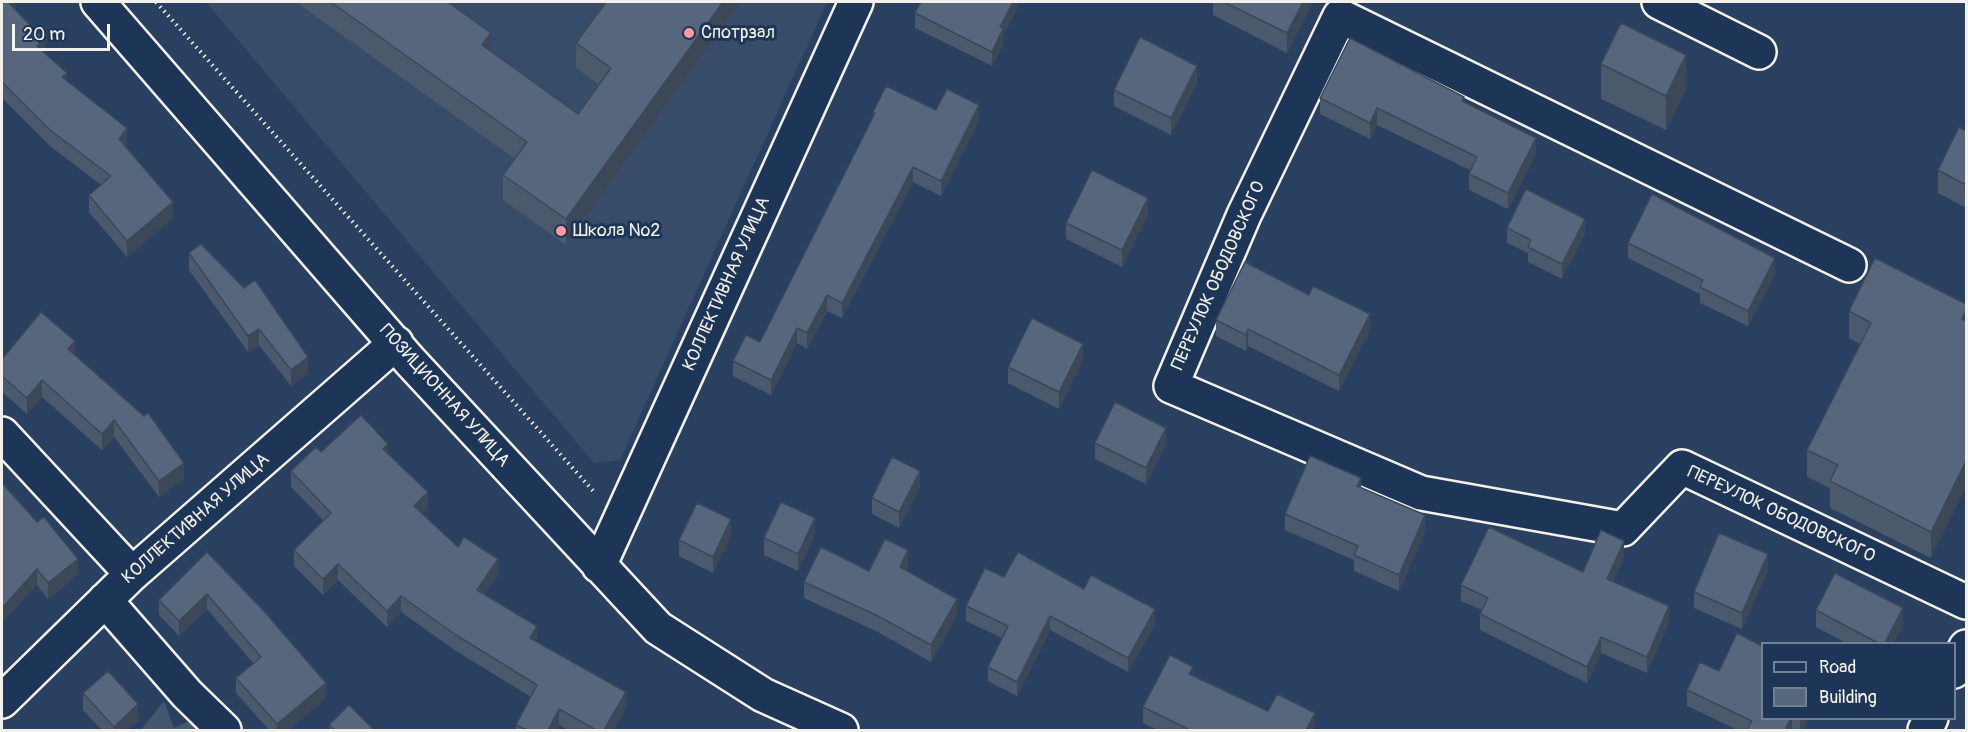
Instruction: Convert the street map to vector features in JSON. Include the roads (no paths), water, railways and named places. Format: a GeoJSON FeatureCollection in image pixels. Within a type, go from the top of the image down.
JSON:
{"type":"FeatureCollection","features":[{"type":"Feature","properties":{"kind":"street","name":"ПОЗИЦИОННАЯ УЛИЦА"},"geometry":{"type":"LineString","coordinates":[[98,2],[396,344],[658,628],[763,695],[841,730]]}},
{"type":"Feature","properties":{"kind":"street","name":"КОЛЛЕКТИВНАЯ УЛИЦА"},"geometry":{"type":"LineString","coordinates":[[599,566],[856,2]]}},
{"type":"Feature","properties":{"kind":"street"},"geometry":{"type":"LineString","coordinates":[[1659,2],[1759,52]]}},
{"type":"Feature","properties":{"kind":"street","name":"ПЕРЕУЛОК ОБОДОВСКОГО"},"geometry":{"type":"LineString","coordinates":[[1849,265],[1340,16],[1244,215],[1171,386],[1421,493],[1623,529],[1682,467],[1966,602]]}},
{"type":"Feature","properties":{"kind":"street","name":"КОЛЛЕКТИВНАЯ УЛИЦА"},"geometry":{"type":"LineString","coordinates":[[2,700],[132,574],[396,344]]}},
{"type":"Feature","properties":{"kind":"street"},"geometry":{"type":"LineString","coordinates":[[2,434],[132,574]]}},
{"type":"Feature","properties":{"kind":"street"},"geometry":{"type":"LineString","coordinates":[[105,600],[187,694],[224,730]]}},
{"type":"Feature","properties":{"kind":"street"},"geometry":{"type":"LineString","coordinates":[[1956,667],[1966,647]]}},
{"type":"Feature","properties":{"kind":"place","name":"Спотрзал"},"geometry":{"type":"Point","coordinates":[689,33]}},
{"type":"Feature","properties":{"kind":"place","name":"Школа №2"},"geometry":{"type":"Point","coordinates":[561,231]}}]}
